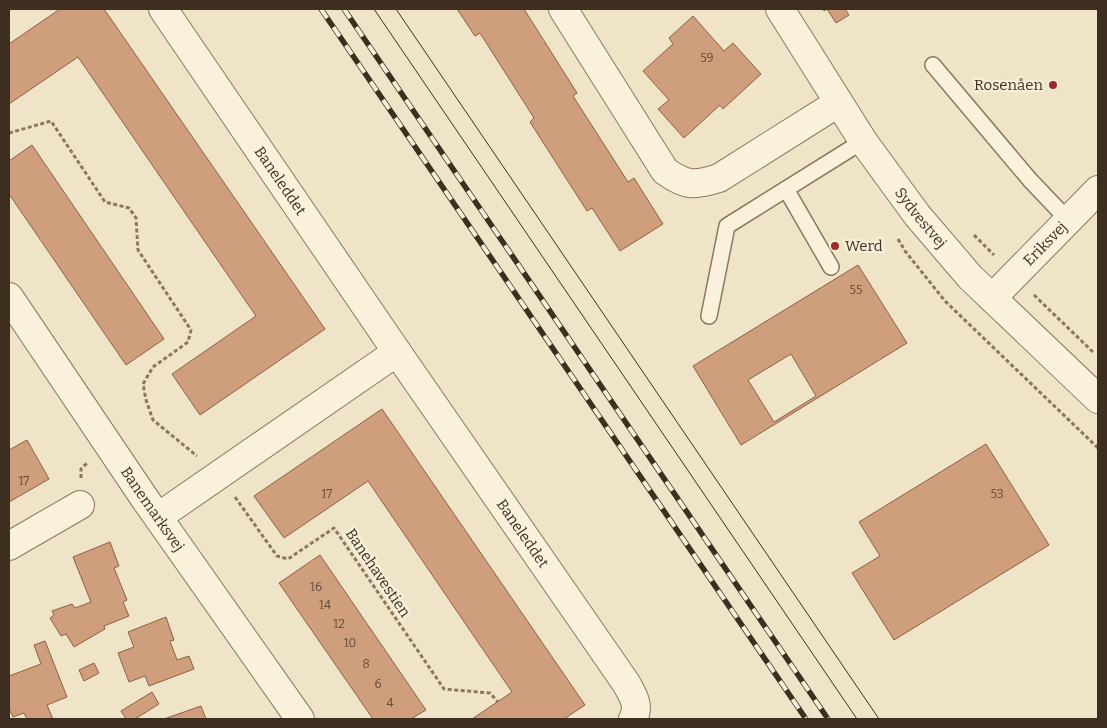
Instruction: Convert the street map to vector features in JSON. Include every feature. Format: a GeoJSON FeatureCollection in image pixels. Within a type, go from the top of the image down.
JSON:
{"type":"FeatureCollection","features":[{"type":"Feature","properties":{"kind":"street","name":"Baneleddet"},"geometry":{"type":"LineString","coordinates":[[164,9],[397,352],[626,683],[634,697],[637,711],[633,719]]}},
{"type":"Feature","properties":{"kind":"street"},"geometry":{"type":"LineString","coordinates":[[564,9],[665,171],[679,181],[693,184],[718,178],[838,103]]}},
{"type":"Feature","properties":{"kind":"street","name":"Sydvestvej"},"geometry":{"type":"LineString","coordinates":[[780,9],[863,141],[917,215],[970,277],[1098,399]]}},
{"type":"Feature","properties":{"kind":"street","name":"Eriksvej"},"geometry":{"type":"LineString","coordinates":[[992,298],[1098,190]]}},
{"type":"Feature","properties":{"kind":"street","name":"Banemarksvej"},"geometry":{"type":"LineString","coordinates":[[9,297],[158,518],[300,719]]}},
{"type":"Feature","properties":{"kind":"street"},"geometry":{"type":"LineString","coordinates":[[158,518],[397,352]]}},
{"type":"Feature","properties":{"kind":"street"},"geometry":{"type":"LineString","coordinates":[[9,546],[80,506]]}},
{"type":"Feature","properties":{"kind":"lane"},"geometry":{"type":"LineString","coordinates":[[933,65],[1030,180],[1068,220]]}},
{"type":"Feature","properties":{"kind":"lane"},"geometry":{"type":"LineString","coordinates":[[709,316],[727,226],[863,141]]}},
{"type":"Feature","properties":{"kind":"lane"},"geometry":{"type":"LineString","coordinates":[[786,189],[832,267]]}},
{"type":"Feature","properties":{"kind":"path","name":"Banehavestien"},"geometry":{"type":"LineString","coordinates":[[9,133],[51,121],[106,202],[129,208],[136,218],[138,250],[191,330],[188,342],[154,367],[144,384],[146,400],[153,420],[219,475],[277,556],[288,560],[334,528],[444,689],[490,693],[498,702]]}},
{"type":"Feature","properties":{"kind":"path"},"geometry":{"type":"LineString","coordinates":[[970,230],[1098,357]]}},
{"type":"Feature","properties":{"kind":"path"},"geometry":{"type":"LineString","coordinates":[[80,506],[81,469],[107,442]]}},
{"type":"Feature","properties":{"kind":"building"},"geometry":{"type":"Polygon","coordinates":[[[60,9],[104,9],[325,329],[200,415],[172,374],[256,316],[78,57],[9,104],[9,44],[60,9]]]}},
{"type":"Feature","properties":{"kind":"building"},"geometry":{"type":"Polygon","coordinates":[[[457,9],[524,9],[577,93],[573,96],[628,182],[634,178],[663,224],[620,251],[592,208],[587,211],[530,122],[534,118],[480,33],[475,36],[457,9]]]}},
{"type":"Feature","properties":{"kind":"building"},"geometry":{"type":"Polygon","coordinates":[[[827,9],[845,9],[849,15],[836,23],[827,9]]]}},
{"type":"Feature","properties":{"kind":"building"},"geometry":{"type":"Polygon","coordinates":[[[693,16],[724,51],[733,43],[761,74],[723,109],[720,105],[684,138],[658,109],[669,100],[643,71],[673,44],[669,38],[693,16]]]}},
{"type":"Feature","properties":{"kind":"building"},"geometry":{"type":"Polygon","coordinates":[[[32,145],[164,339],[126,365],[9,194],[9,161],[32,145]]]}},
{"type":"Feature","properties":{"kind":"building"},"geometry":{"type":"Polygon","coordinates":[[[858,265],[907,343],[741,445],[693,366],[858,265]],[[791,354],[748,380],[774,422],[816,396],[791,354]]]}},
{"type":"Feature","properties":{"kind":"building"},"geometry":{"type":"Polygon","coordinates":[[[382,409],[585,705],[564,719],[472,719],[512,692],[368,481],[284,538],[254,496],[382,409]]]}},
{"type":"Feature","properties":{"kind":"building"},"geometry":{"type":"Polygon","coordinates":[[[27,440],[49,479],[9,502],[9,450],[27,440]]]}},
{"type":"Feature","properties":{"kind":"building"},"geometry":{"type":"Polygon","coordinates":[[[986,444],[1049,545],[894,640],[852,573],[880,556],[859,522],[986,444]]]}},
{"type":"Feature","properties":{"kind":"building"},"geometry":{"type":"Polygon","coordinates":[[[110,542],[119,566],[114,568],[127,600],[123,602],[129,616],[104,626],[105,629],[74,647],[66,634],[61,636],[50,618],[54,615],[52,611],[72,604],[75,608],[91,602],[73,557],[110,542]]]}},
{"type":"Feature","properties":{"kind":"building"},"geometry":{"type":"Polygon","coordinates":[[[320,555],[426,710],[411,719],[373,719],[279,583],[320,555]]]}},
{"type":"Feature","properties":{"kind":"building"},"geometry":{"type":"Polygon","coordinates":[[[166,617],[174,640],[170,641],[177,660],[189,656],[194,669],[149,686],[145,676],[129,682],[118,653],[134,647],[128,632],[166,617]]]}},
{"type":"Feature","properties":{"kind":"building"},"geometry":{"type":"Polygon","coordinates":[[[45,641],[67,697],[47,705],[53,719],[27,719],[24,713],[13,717],[9,709],[9,676],[41,664],[34,645],[45,641]]]}},
{"type":"Feature","properties":{"kind":"building"},"geometry":{"type":"Polygon","coordinates":[[[94,663],[99,673],[84,681],[79,670],[94,663]]]}},
{"type":"Feature","properties":{"kind":"building"},"geometry":{"type":"Polygon","coordinates":[[[152,692],[159,704],[135,719],[126,719],[121,711],[152,692]]]}},
{"type":"Feature","properties":{"kind":"building"},"geometry":{"type":"Polygon","coordinates":[[[201,706],[206,719],[164,719],[201,706]]]}},
{"type":"Feature","properties":{"kind":"tram line"},"geometry":{"type":"LineString","coordinates":[[374,9],[857,719]]}},
{"type":"Feature","properties":{"kind":"tram line"},"geometry":{"type":"LineString","coordinates":[[396,9],[879,719]]}},
{"type":"Feature","properties":{"kind":"railway"},"geometry":{"type":"LineString","coordinates":[[321,9],[806,719]]}},
{"type":"Feature","properties":{"kind":"railway"},"geometry":{"type":"LineString","coordinates":[[344,9],[828,719]]}},
{"type":"Feature","properties":{"kind":"place","name":"Rosenåen"},"geometry":{"type":"Point","coordinates":[1053,85]}},
{"type":"Feature","properties":{"kind":"place","name":"Werd"},"geometry":{"type":"Point","coordinates":[835,246]}}]}
